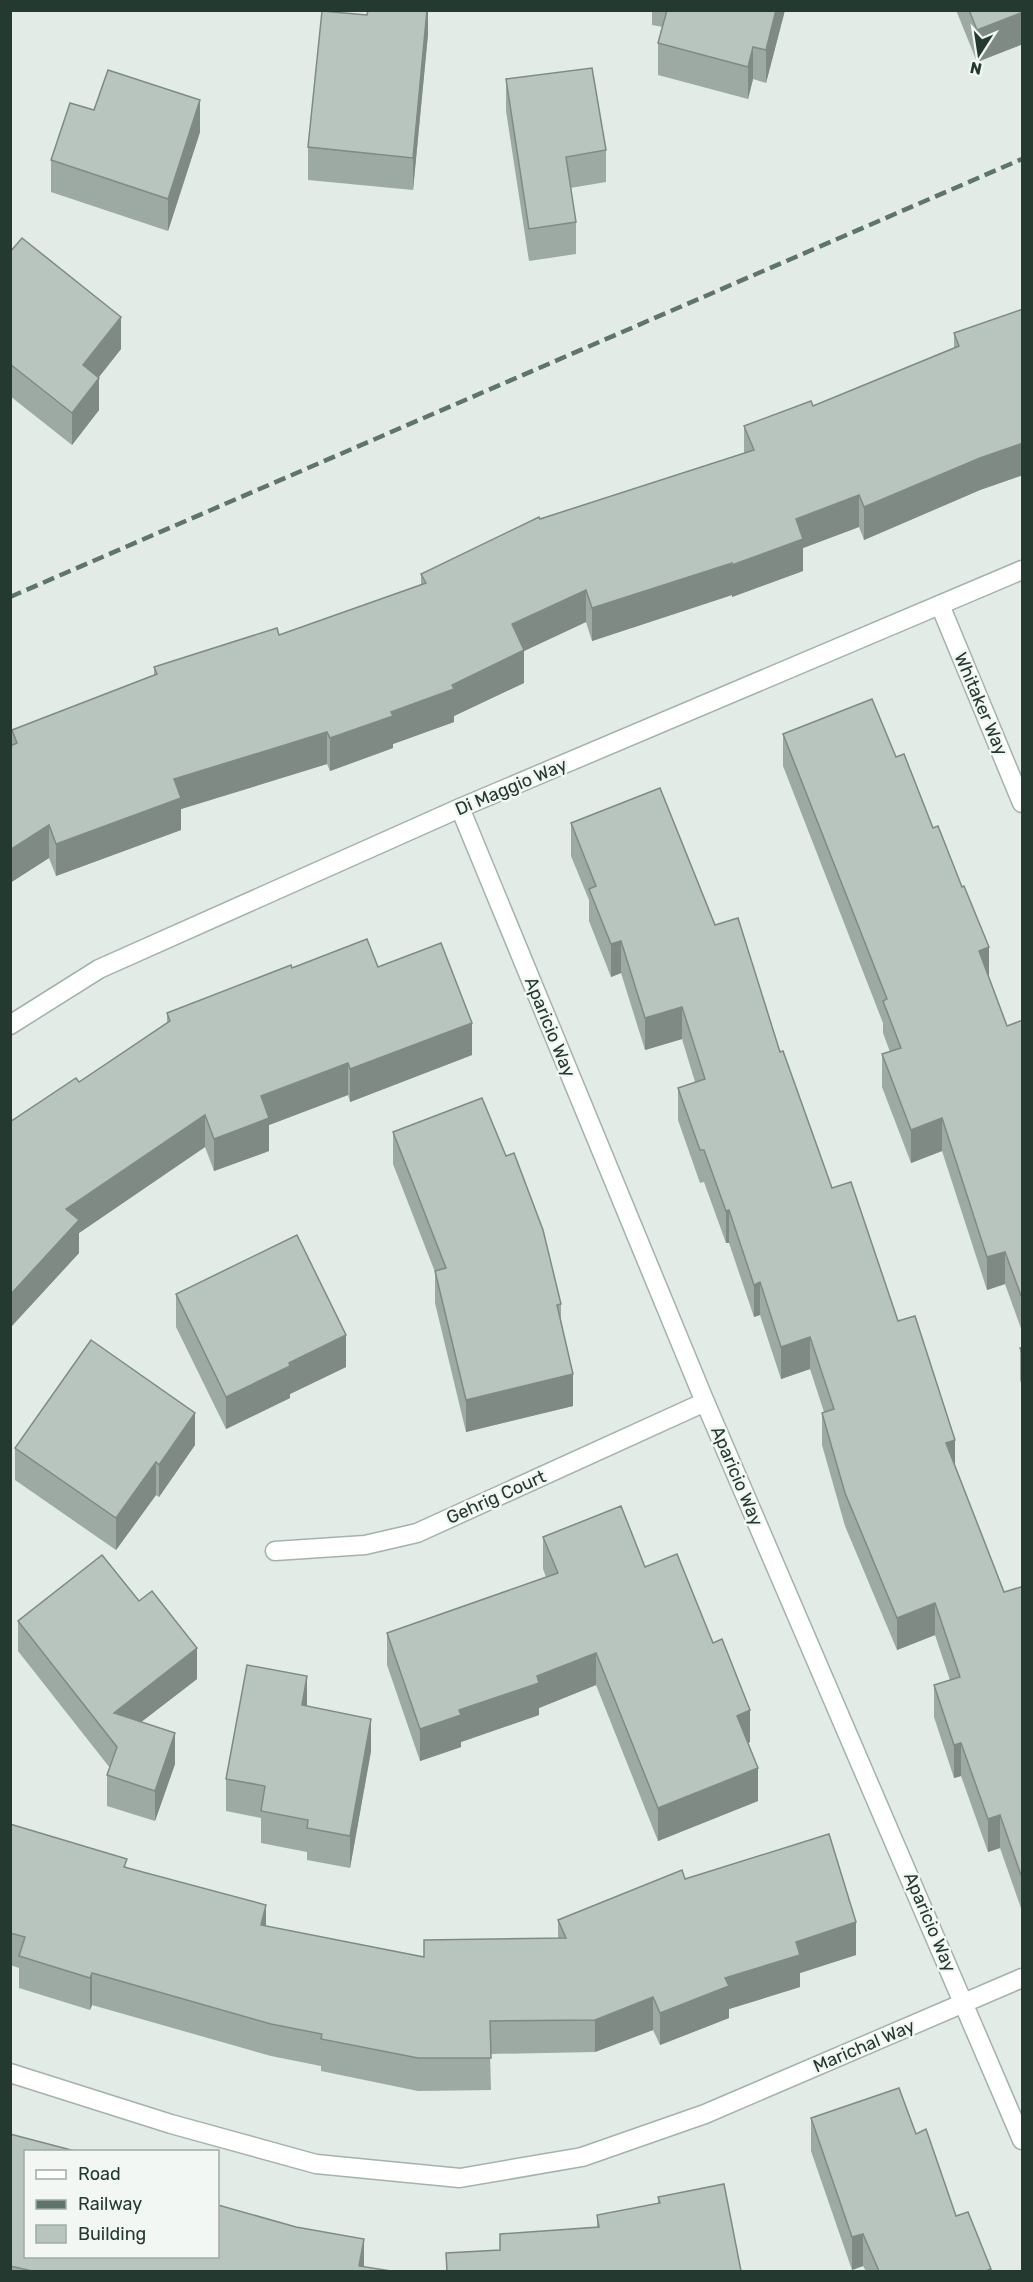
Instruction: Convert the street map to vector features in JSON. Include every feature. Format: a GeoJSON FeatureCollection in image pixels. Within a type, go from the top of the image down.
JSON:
{"type":"FeatureCollection","features":[{"type":"Feature","properties":{"kind":"street","name":"Di Maggio Way"},"geometry":{"type":"LineString","coordinates":[[10,1025],[99,969],[460,808],[1023,570]]}},
{"type":"Feature","properties":{"kind":"street","name":"Whitaker Way"},"geometry":{"type":"LineString","coordinates":[[940,605],[1023,803]]}},
{"type":"Feature","properties":{"kind":"street","name":"Aparicio Way"},"geometry":{"type":"LineString","coordinates":[[460,808],[705,1402],[1023,2140]]}},
{"type":"Feature","properties":{"kind":"street","name":"Gehrig Court"},"geometry":{"type":"LineString","coordinates":[[275,1551],[365,1545],[417,1533],[705,1402]]}},
{"type":"Feature","properties":{"kind":"street","name":"Marichal Way"},"geometry":{"type":"LineString","coordinates":[[10,2073],[171,2124],[316,2164],[460,2178],[582,2157],[705,2114],[1023,1978]]}},
{"type":"Feature","properties":{"kind":"building"},"geometry":{"type":"Polygon","coordinates":[[[368,10],[427,10],[413,158],[308,147],[322,11],[367,15],[368,10]]]}},
{"type":"Feature","properties":{"kind":"building"},"geometry":{"type":"Polygon","coordinates":[[[667,10],[776,10],[766,50],[753,47],[748,67],[658,43],[667,10]]]}},
{"type":"Feature","properties":{"kind":"building"},"geometry":{"type":"Polygon","coordinates":[[[969,10],[1023,10],[1023,12],[977,30],[969,10]]]}},
{"type":"Feature","properties":{"kind":"building"},"geometry":{"type":"Polygon","coordinates":[[[592,68],[606,150],[566,157],[576,222],[529,229],[506,79],[592,68]]]}},
{"type":"Feature","properties":{"kind":"building"},"geometry":{"type":"Polygon","coordinates":[[[108,70],[200,100],[168,199],[51,160],[70,103],[94,110],[108,70]]]}},
{"type":"Feature","properties":{"kind":"building"},"geometry":{"type":"Polygon","coordinates":[[[22,238],[121,317],[83,365],[99,378],[72,413],[10,364],[10,252],[22,238]]]}},
{"type":"Feature","properties":{"kind":"building"},"geometry":{"type":"Polygon","coordinates":[[[1023,309],[1023,443],[980,458],[864,507],[859,495],[796,519],[803,539],[732,565],[732,563],[592,608],[586,590],[512,624],[524,650],[452,685],[454,689],[391,712],[393,716],[330,738],[327,732],[174,779],[181,798],[56,844],[49,825],[10,850],[10,746],[17,743],[12,730],[157,674],[154,667],[277,628],[279,635],[426,583],[421,574],[539,517],[540,519],[754,450],[744,426],[811,401],[813,406],[959,346],[954,333],[1023,309]]]}},
{"type":"Feature","properties":{"kind":"building"},"geometry":{"type":"Polygon","coordinates":[[[872,699],[896,757],[904,754],[933,828],[938,826],[962,887],[964,886],[989,947],[979,951],[1007,1026],[1023,1020],[1023,1301],[1005,1252],[987,1257],[942,1118],[911,1130],[882,1054],[901,1048],[883,1001],[887,999],[783,734],[872,699]]]}},
{"type":"Feature","properties":{"kind":"building"},"geometry":{"type":"Polygon","coordinates":[[[660,788],[715,925],[738,918],[780,1052],[783,1051],[832,1188],[851,1182],[898,1321],[915,1316],[955,1440],[946,1443],[1004,1592],[1021,1587],[1023,1591],[1023,1875],[1021,1875],[1000,1815],[988,1819],[961,1743],[954,1745],[934,1685],[960,1677],[935,1603],[897,1618],[845,1493],[822,1413],[834,1409],[810,1337],[781,1347],[760,1282],[754,1285],[729,1210],[726,1211],[704,1150],[700,1150],[678,1088],[705,1079],[682,1007],[645,1018],[621,941],[611,944],[589,889],[596,886],[571,823],[660,788]]]}},
{"type":"Feature","properties":{"kind":"building"},"geometry":{"type":"Polygon","coordinates":[[[367,939],[378,967],[441,943],[472,1023],[350,1069],[348,1063],[261,1096],[269,1118],[214,1139],[205,1115],[66,1209],[79,1220],[10,1295],[10,1122],[76,1078],[79,1082],[170,1021],[167,1013],[291,965],[292,968],[367,939]]]}},
{"type":"Feature","properties":{"kind":"building"},"geometry":{"type":"Polygon","coordinates":[[[482,1098],[506,1156],[514,1153],[543,1230],[561,1304],[557,1305],[573,1374],[466,1400],[435,1271],[446,1268],[393,1132],[482,1098]]]}},
{"type":"Feature","properties":{"kind":"building"},"geometry":{"type":"Polygon","coordinates":[[[297,1235],[346,1335],[289,1363],[290,1366],[226,1397],[176,1294],[297,1235]]]}},
{"type":"Feature","properties":{"kind":"building"},"geometry":{"type":"Polygon","coordinates":[[[91,1340],[195,1413],[159,1465],[156,1462],[116,1518],[15,1448],[91,1340]]]}},
{"type":"Feature","properties":{"kind":"building"},"geometry":{"type":"Polygon","coordinates":[[[621,1506],[645,1567],[677,1554],[713,1643],[722,1639],[750,1710],[737,1716],[758,1768],[658,1808],[596,1653],[537,1676],[539,1683],[459,1710],[461,1715],[420,1729],[387,1633],[558,1573],[543,1537],[621,1506]]]}},
{"type":"Feature","properties":{"kind":"building"},"geometry":{"type":"Polygon","coordinates":[[[102,1555],[139,1601],[152,1591],[197,1648],[114,1713],[175,1733],[155,1791],[107,1775],[117,1747],[18,1621],[102,1555]]]}},
{"type":"Feature","properties":{"kind":"building"},"geometry":{"type":"Polygon","coordinates":[[[247,1665],[307,1676],[302,1705],[371,1719],[350,1836],[307,1828],[308,1820],[261,1811],[265,1786],[226,1779],[247,1665]]]}},
{"type":"Feature","properties":{"kind":"building"},"geometry":{"type":"Polygon","coordinates":[[[10,1824],[127,1859],[124,1867],[266,1905],[261,1925],[424,1957],[424,1940],[566,1938],[558,1920],[682,1870],[685,1879],[829,1834],[856,1922],[796,1942],[800,1955],[725,1978],[729,1986],[660,2013],[653,1997],[595,2020],[490,2021],[491,2058],[418,2058],[321,2039],[322,2034],[271,2024],[92,1973],[90,1978],[19,1956],[25,1937],[10,1933],[10,1824]]]}},
{"type":"Feature","properties":{"kind":"building"},"geometry":{"type":"Polygon","coordinates":[[[899,2088],[916,2134],[926,2129],[956,2216],[968,2212],[991,2269],[986,2271],[879,2271],[863,2234],[852,2237],[811,2118],[899,2088]]]}},
{"type":"Feature","properties":{"kind":"building"},"geometry":{"type":"Polygon","coordinates":[[[10,2134],[71,2150],[24,2150],[24,2258],[219,2258],[219,2205],[296,2227],[364,2239],[359,2266],[391,2271],[32,2271],[10,2266],[10,2134]]]}},
{"type":"Feature","properties":{"kind":"building"},"geometry":{"type":"Polygon","coordinates":[[[724,2184],[741,2271],[447,2271],[446,2253],[500,2250],[500,2234],[599,2227],[597,2215],[660,2203],[658,2197],[724,2184]]]}},
{"type":"Feature","properties":{"kind":"railway"},"geometry":{"type":"LineString","coordinates":[[10,597],[1022,159]]}}]}
